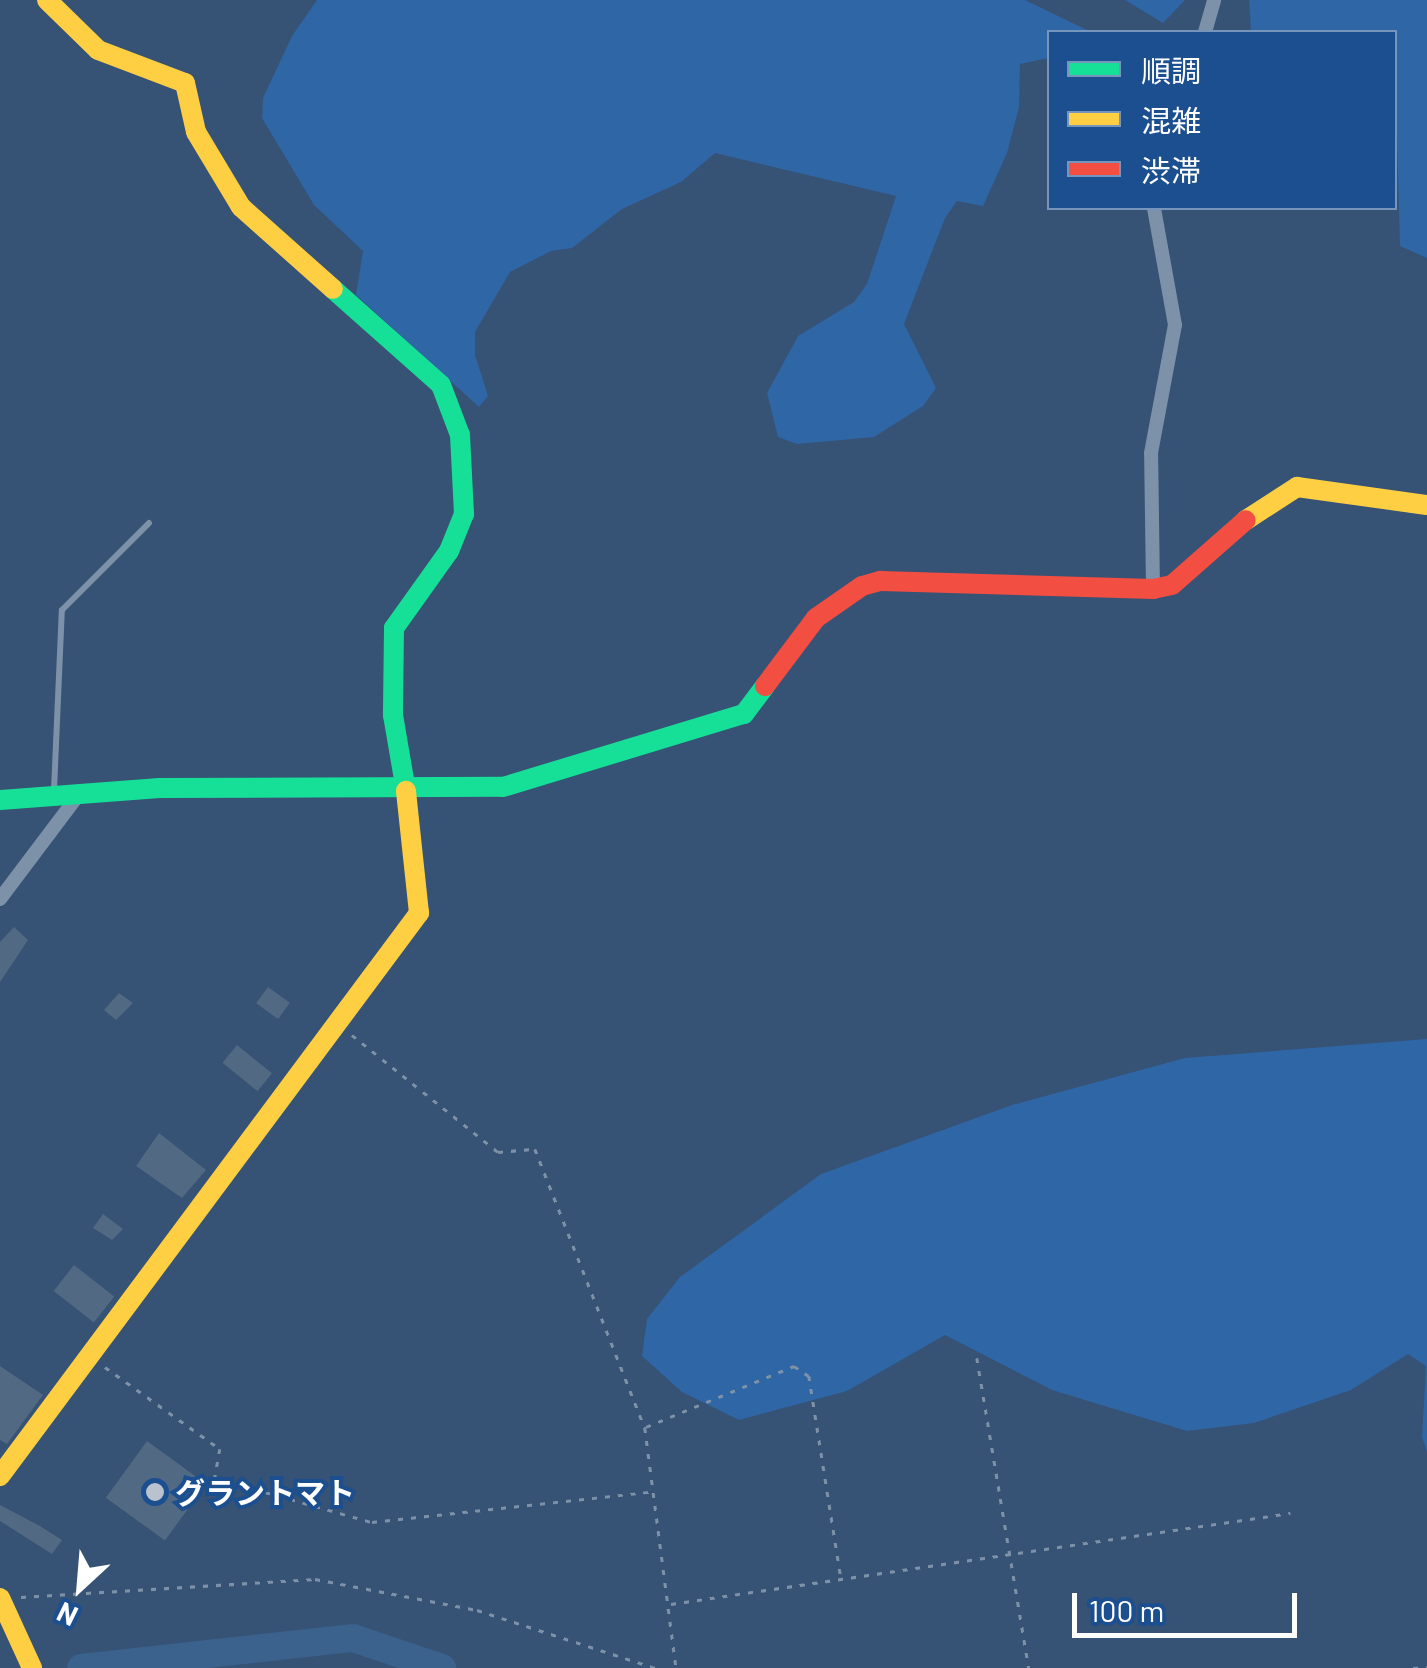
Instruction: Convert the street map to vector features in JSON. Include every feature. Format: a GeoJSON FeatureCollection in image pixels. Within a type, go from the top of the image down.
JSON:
{"type":"FeatureCollection","features":[{"type":"Feature","properties":{"kind":"main road"},"geometry":{"type":"LineString","coordinates":[[0,1476],[419,913],[418,860],[390,684],[394,628],[449,551],[465,498],[460,435],[441,385],[241,207],[196,132],[185,83],[98,50],[47,0]]}},
{"type":"Feature","properties":{"kind":"main road"},"geometry":{"type":"LineString","coordinates":[[0,800],[160,788],[502,787],[728,721],[757,702],[830,604],[862,586],[880,581],[1152,589],[1172,585],[1259,509],[1297,487],[1427,505]]}},
{"type":"Feature","properties":{"kind":"main road"},"geometry":{"type":"LineString","coordinates":[[2,1602],[32,1668]]}},
{"type":"Feature","properties":{"kind":"street"},"geometry":{"type":"LineString","coordinates":[[1206,30],[1214,0]]}},
{"type":"Feature","properties":{"kind":"street"},"geometry":{"type":"LineString","coordinates":[[1152,589],[1151,453],[1175,325],[1154,210]]}},
{"type":"Feature","properties":{"kind":"street"},"geometry":{"type":"LineString","coordinates":[[0,899],[79,794]]}},
{"type":"Feature","properties":{"kind":"lane"},"geometry":{"type":"LineString","coordinates":[[54,796],[62,610],[149,523]]}},
{"type":"Feature","properties":{"kind":"path"},"geometry":{"type":"LineString","coordinates":[[339,1025],[498,1152],[536,1149],[645,1428],[676,1668]]}},
{"type":"Feature","properties":{"kind":"path"},"geometry":{"type":"LineString","coordinates":[[91,1358],[220,1449],[215,1478],[372,1522],[651,1492]]}},
{"type":"Feature","properties":{"kind":"path"},"geometry":{"type":"LineString","coordinates":[[976,1358],[1014,1556],[1029,1668]]}},
{"type":"Feature","properties":{"kind":"path"},"geometry":{"type":"LineString","coordinates":[[645,1428],[794,1366],[809,1376],[841,1580]]}},
{"type":"Feature","properties":{"kind":"path"},"geometry":{"type":"LineString","coordinates":[[670,1604],[1290,1513]]}},
{"type":"Feature","properties":{"kind":"path"},"geometry":{"type":"LineString","coordinates":[[2,1602],[315,1579],[477,1610],[656,1668]]}},
{"type":"Feature","properties":{"kind":"path"},"geometry":{"type":"LineString","coordinates":[[1413,1668],[1427,1667]]}},
{"type":"Feature","properties":{"kind":"shaded area"},"geometry":{"type":"Polygon","coordinates":[[[317,0],[1025,0],[1087,30],[1047,30],[1047,58],[1020,64],[1019,107],[1007,153],[983,206],[957,201],[945,218],[904,324],[936,388],[923,406],[874,437],[797,444],[778,437],[767,393],[798,336],[854,302],[867,284],[896,196],[715,153],[681,182],[622,209],[572,248],[551,251],[510,272],[475,332],[475,355],[488,396],[479,407],[356,295],[363,251],[314,205],[262,118],[263,98],[292,36],[317,0]]]}},
{"type":"Feature","properties":{"kind":"shaded area"},"geometry":{"type":"Polygon","coordinates":[[[1125,0],[1185,0],[1163,23],[1125,0]]]}},
{"type":"Feature","properties":{"kind":"shaded area"},"geometry":{"type":"Polygon","coordinates":[[[1249,0],[1427,0],[1427,258],[1400,246],[1397,30],[1251,30],[1249,0]]]}},
{"type":"Feature","properties":{"kind":"shaded area"},"geometry":{"type":"Polygon","coordinates":[[[1427,1039],[1427,1452],[1422,1437],[1426,1366],[1408,1354],[1351,1390],[1254,1423],[1187,1431],[1052,1390],[945,1335],[847,1391],[739,1420],[682,1392],[642,1356],[647,1319],[680,1277],[821,1174],[1012,1105],[1185,1058],[1427,1039]]]}},
{"type":"Feature","properties":{"kind":"building"},"geometry":{"type":"Polygon","coordinates":[[[14,927],[28,940],[0,982],[0,942],[14,927]]]}},
{"type":"Feature","properties":{"kind":"building"},"geometry":{"type":"Polygon","coordinates":[[[268,987],[290,1003],[278,1019],[256,1003],[268,987]]]}},
{"type":"Feature","properties":{"kind":"building"},"geometry":{"type":"Polygon","coordinates":[[[119,993],[133,1003],[116,1020],[104,1010],[119,993]]]}},
{"type":"Feature","properties":{"kind":"building"},"geometry":{"type":"Polygon","coordinates":[[[237,1045],[272,1073],[257,1091],[223,1063],[237,1045]]]}},
{"type":"Feature","properties":{"kind":"building"},"geometry":{"type":"Polygon","coordinates":[[[159,1133],[206,1170],[182,1198],[136,1166],[159,1133]]]}},
{"type":"Feature","properties":{"kind":"building"},"geometry":{"type":"Polygon","coordinates":[[[103,1214],[123,1229],[112,1240],[93,1228],[103,1214]]]}},
{"type":"Feature","properties":{"kind":"building"},"geometry":{"type":"Polygon","coordinates":[[[74,1265],[114,1296],[94,1322],[54,1291],[74,1265]]]}},
{"type":"Feature","properties":{"kind":"building"},"geometry":{"type":"Polygon","coordinates":[[[0,1366],[43,1395],[7,1444],[0,1440],[0,1366]]]}},
{"type":"Feature","properties":{"kind":"building"},"geometry":{"type":"Polygon","coordinates":[[[147,1441],[206,1484],[165,1541],[106,1498],[147,1441]]]}},
{"type":"Feature","properties":{"kind":"building"},"geometry":{"type":"Polygon","coordinates":[[[0,1505],[62,1540],[52,1554],[0,1521],[0,1505]]]}},
{"type":"Feature","properties":{"kind":"waterway"},"geometry":{"type":"LineString","coordinates":[[81,1668],[353,1638],[442,1668]]}},
{"type":"Feature","properties":{"kind":"traffic: fast"},"geometry":{"type":"LineString","coordinates":[[333,289],[441,385],[460,435],[464,514],[449,551],[394,628],[393,715],[406,791]]}},
{"type":"Feature","properties":{"kind":"traffic: fast"},"geometry":{"type":"LineString","coordinates":[[0,800],[160,788],[503,787],[744,714],[765,686]]}},
{"type":"Feature","properties":{"kind":"traffic: slow"},"geometry":{"type":"LineString","coordinates":[[47,0],[98,50],[185,83],[196,132],[241,207],[333,289]]}},
{"type":"Feature","properties":{"kind":"traffic: slow"},"geometry":{"type":"LineString","coordinates":[[1246,520],[1297,487],[1427,505]]}},
{"type":"Feature","properties":{"kind":"traffic: slow"},"geometry":{"type":"LineString","coordinates":[[0,1476],[419,913],[406,791]]}},
{"type":"Feature","properties":{"kind":"traffic: slow"},"geometry":{"type":"LineString","coordinates":[[0,1598],[32,1668]]}},
{"type":"Feature","properties":{"kind":"traffic: jam"},"geometry":{"type":"LineString","coordinates":[[765,686],[816,618],[862,586],[880,581],[1153,589],[1172,585],[1246,520]]}},
{"type":"Feature","properties":{"kind":"place","name":"グラントマト"},"geometry":{"type":"Point","coordinates":[155,1492]}}]}
